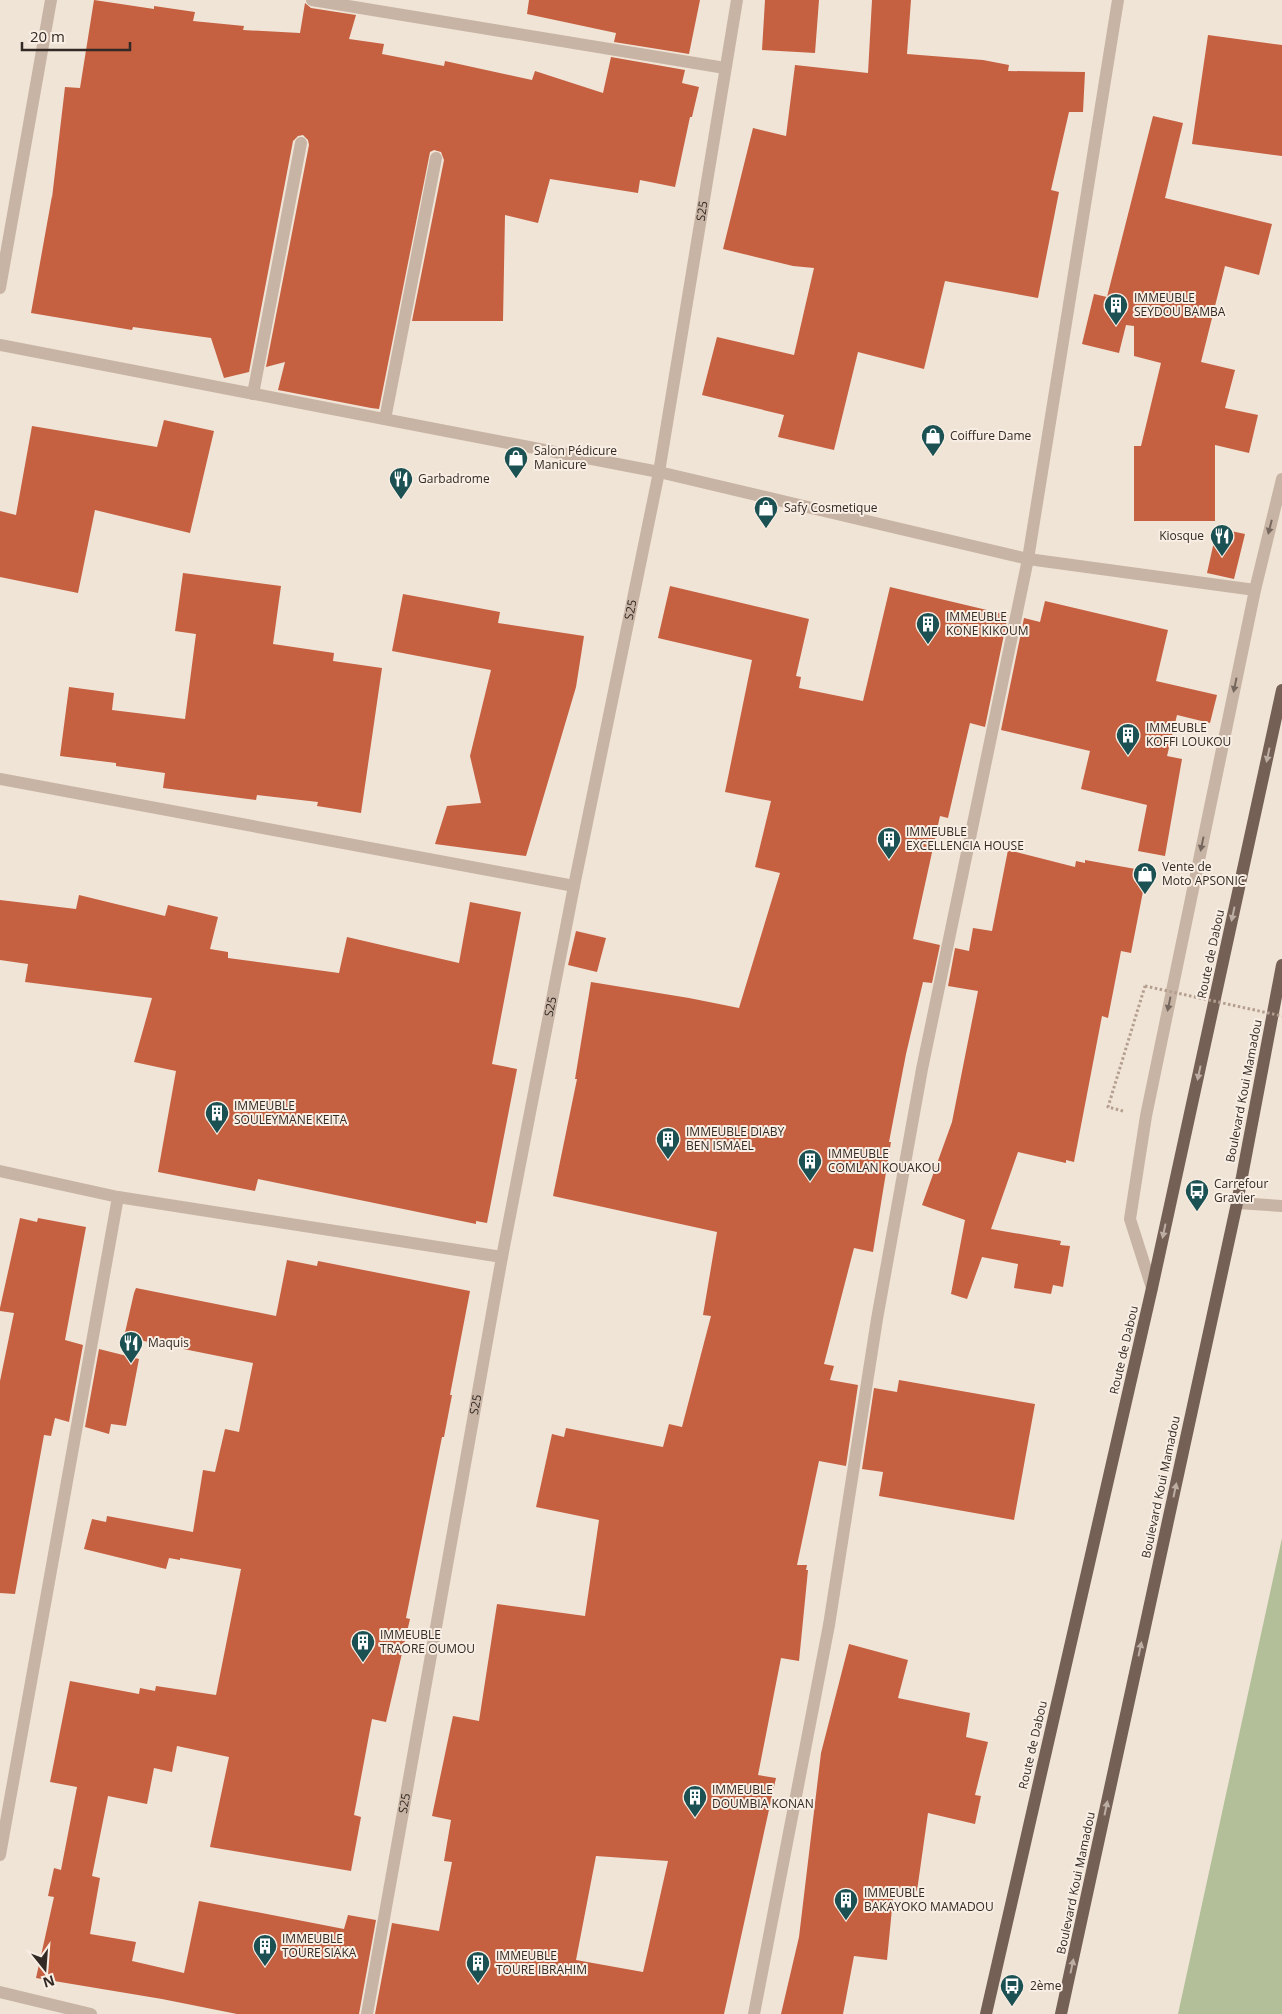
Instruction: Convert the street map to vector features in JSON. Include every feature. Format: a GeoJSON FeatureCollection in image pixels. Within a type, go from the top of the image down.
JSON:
{"type":"FeatureCollection","features":[{"type":"Feature","properties":{"kind":"main road","name":"Route de Dabou"},"geometry":{"type":"LineString","coordinates":[[986,2014],[1152,1288],[1282,690]]}},
{"type":"Feature","properties":{"kind":"main road","name":"Boulevard Koui Mamadou"},"geometry":{"type":"LineString","coordinates":[[1061,2014],[1237,1203],[1282,965]]}},
{"type":"Feature","properties":{"kind":"street"},"geometry":{"type":"LineString","coordinates":[[0,288],[51,0]]}},
{"type":"Feature","properties":{"kind":"street"},"geometry":{"type":"LineString","coordinates":[[312,0],[725,68]]}},
{"type":"Feature","properties":{"kind":"street","name":"S25"},"geometry":{"type":"LineString","coordinates":[[367,2014],[502,1257],[574,886],[659,472],[737,0]]}},
{"type":"Feature","properties":{"kind":"street"},"geometry":{"type":"LineString","coordinates":[[754,2014],[829,1625],[877,1319],[922,1069],[1028,559],[1118,0]]}},
{"type":"Feature","properties":{"kind":"street"},"geometry":{"type":"LineString","coordinates":[[253,394],[300,144]]}},
{"type":"Feature","properties":{"kind":"street"},"geometry":{"type":"LineString","coordinates":[[385,420],[436,158]]}},
{"type":"Feature","properties":{"kind":"street"},"geometry":{"type":"LineString","coordinates":[[0,345],[659,472],[1028,559],[1255,590]]}},
{"type":"Feature","properties":{"kind":"street"},"geometry":{"type":"LineString","coordinates":[[1152,1288],[1130,1219],[1146,1116],[1255,590],[1282,479]]}},
{"type":"Feature","properties":{"kind":"street"},"geometry":{"type":"LineString","coordinates":[[0,779],[574,886]]}},
{"type":"Feature","properties":{"kind":"street"},"geometry":{"type":"LineString","coordinates":[[0,1171],[118,1197],[502,1257]]}},
{"type":"Feature","properties":{"kind":"street"},"geometry":{"type":"LineString","coordinates":[[0,1855],[118,1197]]}},
{"type":"Feature","properties":{"kind":"street"},"geometry":{"type":"LineString","coordinates":[[1237,1203],[1282,1206]]}},
{"type":"Feature","properties":{"kind":"street"},"geometry":{"type":"LineString","coordinates":[[0,1992],[91,2014]]}},
{"type":"Feature","properties":{"kind":"path"},"geometry":{"type":"LineString","coordinates":[[1146,1116],[1108,1107],[1144,986],[1282,1016]]}},
{"type":"Feature","properties":{"kind":"green space"},"geometry":{"type":"Polygon","coordinates":[[[1282,1538],[1282,2014],[1178,2014],[1282,1538]]]}},
{"type":"Feature","properties":{"kind":"building"},"geometry":{"type":"Polygon","coordinates":[[[94,0],[154,9],[154,6],[195,12],[193,21],[244,26],[243,30],[300,33],[305,3],[311,8],[356,15],[349,39],[384,44],[382,54],[444,66],[445,61],[532,80],[535,71],[603,93],[611,57],[685,70],[682,83],[699,87],[692,117],[690,117],[675,187],[640,180],[638,193],[550,179],[538,223],[505,215],[503,321],[412,321],[444,160],[441,152],[434,150],[430,152],[379,409],[371,408],[278,390],[285,362],[266,367],[309,145],[308,140],[303,135],[298,136],[293,141],[249,372],[224,378],[211,338],[133,327],[132,330],[31,313],[52,196],[52,198],[65,87],[80,88],[94,0]]]}},
{"type":"Feature","properties":{"kind":"building"},"geometry":{"type":"Polygon","coordinates":[[[529,0],[700,0],[689,54],[614,42],[616,33],[527,14],[529,0]]]}},
{"type":"Feature","properties":{"kind":"building"},"geometry":{"type":"Polygon","coordinates":[[[765,0],[819,0],[815,53],[762,50],[765,0]]]}},
{"type":"Feature","properties":{"kind":"building"},"geometry":{"type":"Polygon","coordinates":[[[872,0],[911,0],[907,54],[983,60],[1009,65],[1008,71],[1085,72],[1083,112],[1069,112],[1051,190],[1059,192],[1038,298],[945,281],[924,369],[858,352],[834,450],[778,437],[784,415],[702,395],[717,337],[794,355],[814,268],[793,266],[723,249],[753,128],[786,136],[795,65],[868,73],[872,0]]]}},
{"type":"Feature","properties":{"kind":"building"},"geometry":{"type":"Polygon","coordinates":[[[1208,35],[1282,45],[1282,156],[1192,144],[1208,35]]]}},
{"type":"Feature","properties":{"kind":"building"},"geometry":{"type":"Polygon","coordinates":[[[1153,116],[1183,123],[1165,198],[1272,224],[1259,275],[1225,266],[1201,362],[1235,370],[1225,408],[1258,415],[1249,453],[1215,445],[1215,521],[1134,521],[1134,446],[1141,446],[1161,363],[1134,356],[1134,326],[1126,325],[1119,353],[1082,344],[1094,294],[1107,297],[1153,116]]]}},
{"type":"Feature","properties":{"kind":"building"},"geometry":{"type":"Polygon","coordinates":[[[164,420],[214,431],[190,533],[95,510],[78,593],[0,577],[0,511],[16,515],[32,426],[157,447],[164,420]]]}},
{"type":"Feature","properties":{"kind":"building"},"geometry":{"type":"Polygon","coordinates":[[[1217,528],[1245,534],[1234,579],[1207,573],[1217,528]]]}},
{"type":"Feature","properties":{"kind":"building"},"geometry":{"type":"Polygon","coordinates":[[[183,573],[281,586],[273,644],[334,653],[333,661],[382,668],[361,813],[317,806],[318,802],[257,795],[256,800],[163,788],[165,773],[116,766],[116,763],[60,756],[69,687],[114,693],[112,710],[185,719],[196,634],[175,631],[183,573]]]}},
{"type":"Feature","properties":{"kind":"building"},"geometry":{"type":"Polygon","coordinates":[[[670,586],[809,619],[796,676],[801,677],[799,688],[863,701],[890,587],[1008,615],[985,727],[970,723],[948,818],[940,816],[913,939],[940,945],[932,983],[923,982],[906,1054],[889,1142],[891,1142],[873,1252],[854,1248],[824,1364],[834,1366],[830,1380],[858,1385],[846,1466],[819,1461],[797,1565],[807,1565],[806,1570],[808,1570],[799,1661],[781,1658],[758,1775],[776,1778],[724,2014],[375,2014],[392,1923],[439,1931],[452,1862],[444,1861],[451,1820],[432,1816],[453,1716],[479,1721],[497,1604],[585,1616],[599,1520],[536,1507],[552,1434],[564,1437],[566,1428],[663,1447],[669,1424],[682,1427],[711,1316],[703,1315],[717,1232],[553,1196],[577,1079],[575,1079],[591,982],[739,1008],[780,873],[755,867],[771,801],[725,792],[752,660],[658,638],[670,586]],[[596,1856],[576,1960],[643,1972],[668,1861],[596,1856]]]}},
{"type":"Feature","properties":{"kind":"building"},"geometry":{"type":"Polygon","coordinates":[[[403,594],[500,612],[498,623],[584,636],[576,687],[526,856],[435,844],[447,806],[481,803],[470,756],[491,670],[392,651],[403,594]]]}},
{"type":"Feature","properties":{"kind":"building"},"geometry":{"type":"Polygon","coordinates":[[[1045,601],[1168,630],[1156,681],[1217,695],[1210,723],[1177,715],[1167,756],[1182,759],[1165,856],[1138,851],[1147,805],[1081,789],[1090,751],[1001,730],[1024,618],[1040,622],[1045,601]]]}},
{"type":"Feature","properties":{"kind":"building"},"geometry":{"type":"Polygon","coordinates":[[[1008,850],[1075,867],[1076,861],[1085,863],[1085,860],[1147,871],[1131,953],[1121,951],[1108,1018],[1102,1016],[1074,1162],[1066,1160],[1066,1163],[1018,1152],[991,1229],[1061,1241],[1060,1245],[1070,1246],[1063,1287],[1053,1285],[1051,1294],[1014,1288],[1018,1264],[982,1257],[967,1299],[951,1294],[965,1220],[922,1205],[952,1122],[978,991],[948,986],[955,948],[969,951],[973,928],[992,931],[1008,850]]]}},
{"type":"Feature","properties":{"kind":"building"},"geometry":{"type":"Polygon","coordinates":[[[79,895],[165,916],[168,905],[218,917],[210,949],[228,952],[228,958],[339,973],[347,937],[459,963],[470,902],[521,912],[492,1064],[517,1069],[487,1223],[476,1221],[476,1224],[258,1179],[255,1191],[158,1172],[176,1071],[134,1062],[152,998],[25,982],[28,964],[0,960],[0,900],[76,909],[79,895]]]}},
{"type":"Feature","properties":{"kind":"building"},"geometry":{"type":"Polygon","coordinates":[[[576,931],[606,938],[597,972],[568,965],[576,931]]]}},
{"type":"Feature","properties":{"kind":"building"},"geometry":{"type":"Polygon","coordinates":[[[20,1218],[37,1222],[38,1218],[86,1227],[65,1340],[83,1345],[69,1422],[55,1418],[51,1436],[44,1435],[15,1594],[0,1593],[0,1381],[14,1313],[0,1311],[0,1308],[20,1218]]]}},
{"type":"Feature","properties":{"kind":"building"},"geometry":{"type":"Polygon","coordinates":[[[287,1260],[317,1266],[318,1261],[470,1291],[444,1437],[442,1437],[406,1618],[410,1619],[386,1722],[372,1719],[354,1815],[361,1817],[351,1871],[210,1847],[229,1757],[177,1746],[172,1772],[154,1768],[147,1804],[108,1796],[92,1876],[100,1878],[90,1934],[136,1942],[132,1961],[184,1973],[199,1901],[344,1929],[348,1915],[376,1920],[359,2014],[237,2014],[162,1999],[36,1978],[54,1897],[48,1896],[54,1868],[61,1870],[77,1787],[50,1782],[70,1681],[139,1694],[140,1688],[155,1691],[156,1686],[216,1695],[241,1569],[180,1558],[180,1560],[169,1558],[166,1569],[84,1549],[92,1519],[106,1522],[107,1516],[193,1532],[203,1470],[215,1472],[225,1429],[239,1432],[253,1363],[124,1337],[134,1293],[136,1288],[276,1316],[287,1260]]]}},
{"type":"Feature","properties":{"kind":"building"},"geometry":{"type":"Polygon","coordinates":[[[99,1349],[139,1359],[126,1426],[111,1424],[109,1434],[85,1427],[99,1349]]]}},
{"type":"Feature","properties":{"kind":"building"},"geometry":{"type":"Polygon","coordinates":[[[899,1380],[1035,1404],[1014,1520],[879,1496],[883,1472],[862,1469],[874,1388],[897,1392],[899,1380]]]}},
{"type":"Feature","properties":{"kind":"building"},"geometry":{"type":"Polygon","coordinates":[[[849,1644],[908,1660],[898,1698],[970,1713],[966,1737],[988,1742],[975,1795],[981,1796],[975,1824],[928,1813],[917,1891],[894,1888],[887,1960],[854,1956],[843,2014],[781,2014],[799,1937],[821,1753],[849,1644]]]}},
{"type":"Feature","properties":{"kind":"place","name":"IMMEUBLE SEYDOU BAMBA"},"geometry":{"type":"Point","coordinates":[1116,326]}},
{"type":"Feature","properties":{"kind":"place","name":"Coiffure Dame"},"geometry":{"type":"Point","coordinates":[933,457]}},
{"type":"Feature","properties":{"kind":"place","name":"Salon Pédicure Manicure"},"geometry":{"type":"Point","coordinates":[516,479]}},
{"type":"Feature","properties":{"kind":"place","name":"Garbadrome"},"geometry":{"type":"Point","coordinates":[401,500]}},
{"type":"Feature","properties":{"kind":"place","name":"Safy Cosmetique"},"geometry":{"type":"Point","coordinates":[766,529]}},
{"type":"Feature","properties":{"kind":"place","name":"Kiosque"},"geometry":{"type":"Point","coordinates":[1222,557]}},
{"type":"Feature","properties":{"kind":"place","name":"IMMEUBLE KONE KIKOUM"},"geometry":{"type":"Point","coordinates":[928,645]}},
{"type":"Feature","properties":{"kind":"place","name":"IMMEUBLE KOFFI LOUKOU"},"geometry":{"type":"Point","coordinates":[1128,756]}},
{"type":"Feature","properties":{"kind":"place","name":"IMMEUBLE EXCELLENCIA HOUSE"},"geometry":{"type":"Point","coordinates":[889,860]}},
{"type":"Feature","properties":{"kind":"place","name":"Vente de Moto APSONIC"},"geometry":{"type":"Point","coordinates":[1145,895]}},
{"type":"Feature","properties":{"kind":"place","name":"IMMEUBLE SOULEYMANE KEITA"},"geometry":{"type":"Point","coordinates":[217,1134]}},
{"type":"Feature","properties":{"kind":"place","name":"IMMEUBLE DIABY BEN ISMAEL"},"geometry":{"type":"Point","coordinates":[668,1160]}},
{"type":"Feature","properties":{"kind":"place","name":"IMMEUBLE COMLAN KOUAKOU"},"geometry":{"type":"Point","coordinates":[810,1182]}},
{"type":"Feature","properties":{"kind":"place","name":"Carrefour Gravier"},"geometry":{"type":"Point","coordinates":[1197,1212]}},
{"type":"Feature","properties":{"kind":"place","name":"Maquis"},"geometry":{"type":"Point","coordinates":[131,1364]}},
{"type":"Feature","properties":{"kind":"place","name":"IMMEUBLE TRAORE OUMOU"},"geometry":{"type":"Point","coordinates":[363,1663]}},
{"type":"Feature","properties":{"kind":"place","name":"IMMEUBLE DOUMBIA KONAN"},"geometry":{"type":"Point","coordinates":[695,1818]}},
{"type":"Feature","properties":{"kind":"place","name":"IMMEUBLE BAKAYOKO MAMADOU"},"geometry":{"type":"Point","coordinates":[846,1921]}},
{"type":"Feature","properties":{"kind":"place","name":"IMMEUBLE TOURE SIAKA"},"geometry":{"type":"Point","coordinates":[265,1967]}},
{"type":"Feature","properties":{"kind":"place","name":"IMMEUBLE TOURE IBRAHIM"},"geometry":{"type":"Point","coordinates":[478,1984]}},
{"type":"Feature","properties":{"kind":"place","name":"2ème"},"geometry":{"type":"Point","coordinates":[1012,2007]}}]}
